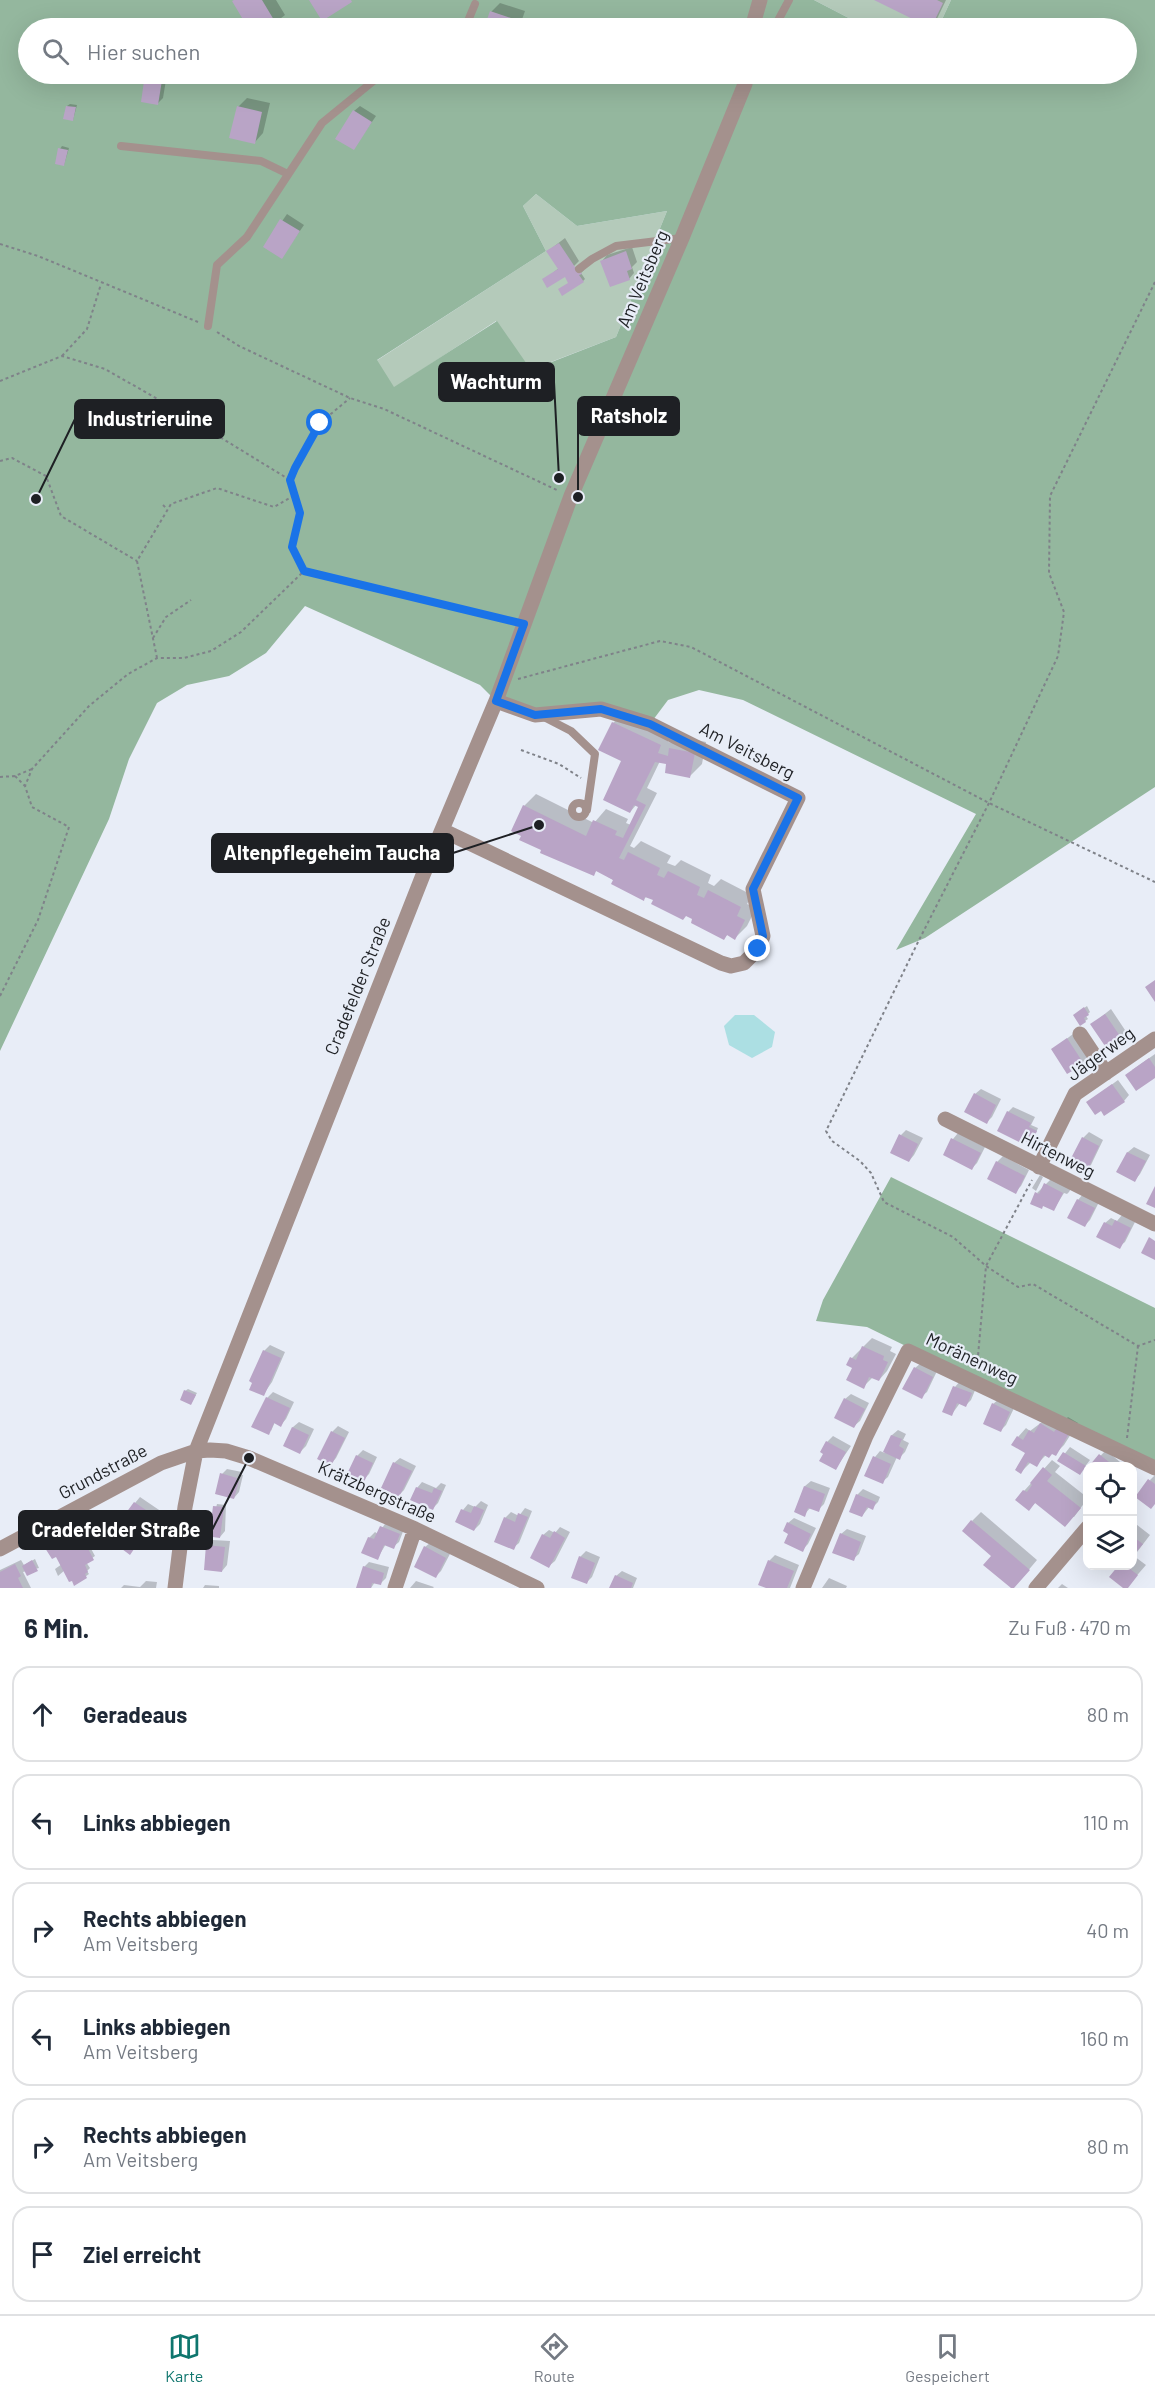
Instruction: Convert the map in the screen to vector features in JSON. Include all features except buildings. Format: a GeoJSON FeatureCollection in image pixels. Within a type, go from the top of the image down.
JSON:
{"type":"FeatureCollection","features":[{"type":"Feature","properties":{"kind":"street"},"geometry":{"type":"LineString","coordinates":[[755,18],[760,0]]}},
{"type":"Feature","properties":{"kind":"street","name":"Am Veitsberg"},"geometry":{"type":"LineString","coordinates":[[423,875],[496,701],[570,496],[682,238],[744,84]]}},
{"type":"Feature","properties":{"kind":"street","name":"Am Veitsberg"},"geometry":{"type":"LineString","coordinates":[[442,830],[721,963],[731,966],[744,963],[758,949],[763,936],[753,889],[798,798],[650,724],[601,709],[542,716],[496,701]]}},
{"type":"Feature","properties":{"kind":"street","name":"Cradefelder Straße"},"geometry":{"type":"LineString","coordinates":[[175,1588],[185,1507],[195,1451],[423,875]]}},
{"type":"Feature","properties":{"kind":"street"},"geometry":{"type":"LineString","coordinates":[[1080,1034],[1106,1073]]}},
{"type":"Feature","properties":{"kind":"street","name":"Jägerweg"},"geometry":{"type":"LineString","coordinates":[[1039,1167],[1075,1094],[1155,1039]]}},
{"type":"Feature","properties":{"kind":"street","name":"Hirtenweg"},"geometry":{"type":"LineString","coordinates":[[945,1119],[1155,1224]]}},
{"type":"Feature","properties":{"kind":"street","name":"Moränenweg"},"geometry":{"type":"LineString","coordinates":[[803,1588],[866,1436],[908,1351],[1149,1465]]}},
{"type":"Feature","properties":{"kind":"street","name":"Krätzbergstraße"},"geometry":{"type":"LineString","coordinates":[[195,1451],[226,1451],[249,1458],[415,1529],[537,1588]]}},
{"type":"Feature","properties":{"kind":"street","name":"Grundstraße"},"geometry":{"type":"LineString","coordinates":[[0,1549],[161,1463],[195,1451]]}},
{"type":"Feature","properties":{"kind":"street"},"geometry":{"type":"LineString","coordinates":[[395,1588],[415,1529]]}},
{"type":"Feature","properties":{"kind":"street"},"geometry":{"type":"LineString","coordinates":[[1036,1588],[1083,1533]]}},
{"type":"Feature","properties":{"kind":"lane"},"geometry":{"type":"LineString","coordinates":[[779,18],[789,0]]}},
{"type":"Feature","properties":{"kind":"lane"},"geometry":{"type":"LineString","coordinates":[[470,18],[476,4]]}},
{"type":"Feature","properties":{"kind":"lane"},"geometry":{"type":"LineString","coordinates":[[208,326],[217,265],[247,237],[322,123],[370,84]]}},
{"type":"Feature","properties":{"kind":"lane"},"geometry":{"type":"LineString","coordinates":[[121,146],[261,161],[288,174]]}},
{"type":"Feature","properties":{"kind":"lane"},"geometry":{"type":"LineString","coordinates":[[579,269],[616,246],[682,238]]}},
{"type":"Feature","properties":{"kind":"lane"},"geometry":{"type":"LineString","coordinates":[[542,716],[571,731],[595,754],[587,810]]}},
{"type":"Feature","properties":{"kind":"path"},"geometry":{"type":"LineString","coordinates":[[0,244],[38,256],[208,326],[239,346],[350,398],[384,409],[570,496]]}},
{"type":"Feature","properties":{"kind":"path"},"geometry":{"type":"LineString","coordinates":[[1138,1346],[1033,1284],[1018,1287],[986,1266],[953,1238],[884,1202],[872,1173],[860,1161],[832,1141],[826,1131],[1058,656],[1064,612],[1048,573],[1050,496],[1155,282]]}},
{"type":"Feature","properties":{"kind":"path"},"geometry":{"type":"LineString","coordinates":[[0,381],[62,356],[87,329],[102,283]]}},
{"type":"Feature","properties":{"kind":"path"},"geometry":{"type":"LineString","coordinates":[[62,356],[105,369],[162,401],[290,480],[300,513],[292,547],[304,571],[524,624]]}},
{"type":"Feature","properties":{"kind":"path"},"geometry":{"type":"LineString","coordinates":[[290,480],[320,423],[350,398]]}},
{"type":"Feature","properties":{"kind":"path"},"geometry":{"type":"LineString","coordinates":[[0,461],[12,458],[46,476],[61,516],[137,561]]}},
{"type":"Feature","properties":{"kind":"path"},"geometry":{"type":"LineString","coordinates":[[45,488],[50,486]]}},
{"type":"Feature","properties":{"kind":"path"},"geometry":{"type":"LineString","coordinates":[[157,658],[137,561],[171,504],[217,488],[274,507],[295,495]]}},
{"type":"Feature","properties":{"kind":"path"},"geometry":{"type":"LineString","coordinates":[[163,505],[167,509]]}},
{"type":"Feature","properties":{"kind":"path"},"geometry":{"type":"LineString","coordinates":[[25,786],[32,769],[89,706],[128,674],[157,658],[184,658],[211,651],[241,632],[304,571]]}},
{"type":"Feature","properties":{"kind":"path"},"geometry":{"type":"LineString","coordinates":[[153,638],[166,617],[191,600]]}},
{"type":"Feature","properties":{"kind":"path"},"geometry":{"type":"LineString","coordinates":[[503,682],[660,641],[691,646],[988,803],[1155,882]]}},
{"type":"Feature","properties":{"kind":"path"},"geometry":{"type":"LineString","coordinates":[[521,750],[559,764],[591,784]]}},
{"type":"Feature","properties":{"kind":"path"},"geometry":{"type":"LineString","coordinates":[[0,777],[15,776],[32,769]]}},
{"type":"Feature","properties":{"kind":"path"},"geometry":{"type":"LineString","coordinates":[[0,996],[38,920],[69,827],[32,807],[25,786],[15,776]]}},
{"type":"Feature","properties":{"kind":"path"},"geometry":{"type":"LineString","coordinates":[[975,1382],[986,1266],[1039,1167]]}},
{"type":"Feature","properties":{"kind":"path"},"geometry":{"type":"LineString","coordinates":[[1138,1346],[1155,1340]]}},
{"type":"Feature","properties":{"kind":"path"},"geometry":{"type":"LineString","coordinates":[[1126,1453],[1138,1346]]}},
{"type":"Feature","properties":{"kind":"green space"},"geometry":{"type":"Polygon","coordinates":[[[0,0],[814,0],[849,18],[18,18],[18,84],[1137,84],[1137,18],[943,18],[951,0],[1155,0],[1155,787],[925,938],[896,950],[976,814],[743,700],[699,690],[668,700],[650,724],[601,709],[535,715],[496,701],[480,685],[305,606],[266,653],[229,676],[187,685],[157,703],[129,759],[109,819],[0,1051],[0,0]],[[536,194],[523,206],[546,251],[377,360],[394,387],[497,321],[531,370],[616,337],[667,211],[577,226],[536,194]]]}},
{"type":"Feature","properties":{"kind":"green space"},"geometry":{"type":"Polygon","coordinates":[[[814,0],[951,0],[943,18],[849,18],[814,0]]]}},
{"type":"Feature","properties":{"kind":"green space"},"geometry":{"type":"Polygon","coordinates":[[[536,194],[577,226],[667,211],[616,337],[530,370],[496,321],[394,388],[376,361],[546,251],[523,206],[536,194]]]}},
{"type":"Feature","properties":{"kind":"green space"},"geometry":{"type":"Polygon","coordinates":[[[891,1177],[1155,1308],[1155,1468],[867,1327],[816,1321],[823,1300],[891,1177]]]}},
{"type":"Feature","properties":{"kind":"water"},"geometry":{"type":"Polygon","coordinates":[[[735,1015],[754,1015],[775,1032],[772,1047],[752,1058],[729,1045],[724,1026],[735,1015]]]}},
{"type":"Feature","properties":{"kind":"place","name":"Wachturm"},"geometry":{"type":"Point","coordinates":[559,478]}},
{"type":"Feature","properties":{"kind":"place","name":"Ratsholz"},"geometry":{"type":"Point","coordinates":[578,497]}},
{"type":"Feature","properties":{"kind":"place","name":"Industrieruine"},"geometry":{"type":"Point","coordinates":[36,499]}},
{"type":"Feature","properties":{"kind":"place","name":"Altenpflegeheim Taucha"},"geometry":{"type":"Point","coordinates":[539,825]}},
{"type":"Feature","properties":{"kind":"place","name":"Cradefelder Straße"},"geometry":{"type":"Point","coordinates":[249,1458]}},
{"type":"Feature","properties":{"kind":"route"},"geometry":{"type":"LineString","coordinates":[[320,423],[290,480],[300,513],[292,547],[304,571],[524,624],[496,701],[535,715],[601,709],[650,724],[798,798],[753,889],[763,936],[758,949]]}}]}
